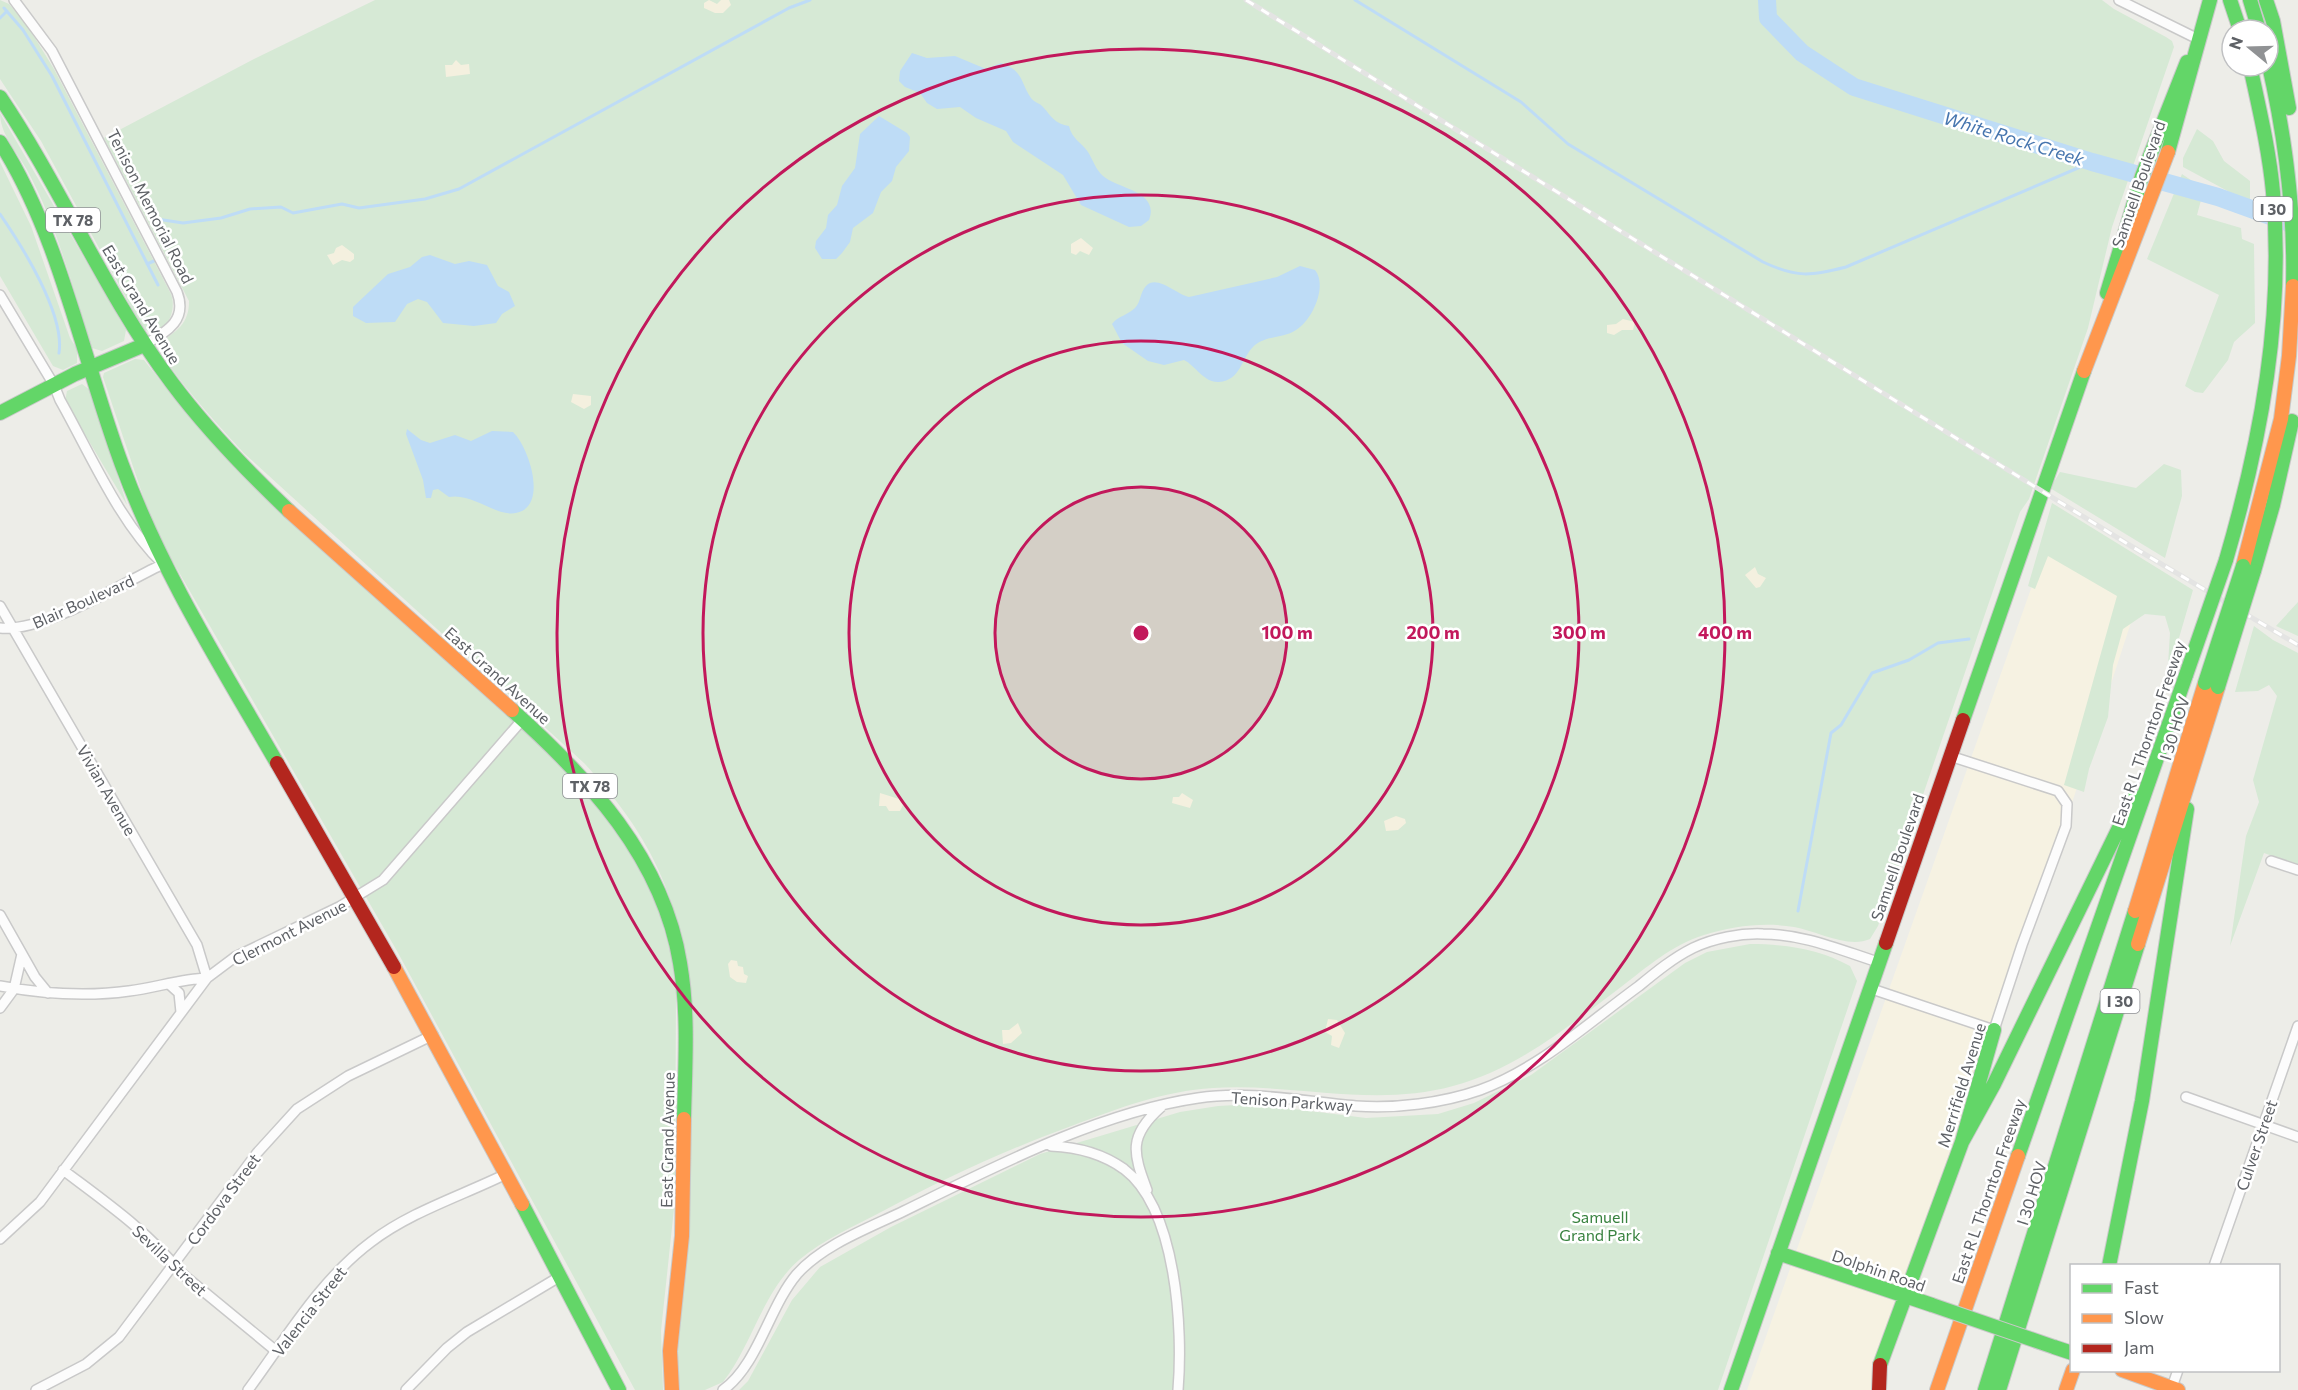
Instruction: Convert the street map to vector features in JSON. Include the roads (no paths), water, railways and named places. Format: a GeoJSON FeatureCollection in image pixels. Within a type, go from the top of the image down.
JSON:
{"type":"FeatureCollection","features":[{"type":"Feature","properties":{"kind":"main road","name":"Samuell Boulevard"},"geometry":{"type":"LineString","coordinates":[[1731,1390],[2096,336],[2139,236],[2175,131],[2210,0]]}},
{"type":"Feature","properties":{"kind":"main road"},"geometry":{"type":"LineString","coordinates":[[2230,0],[2236,18]]}},
{"type":"Feature","properties":{"kind":"main road"},"geometry":{"type":"LineString","coordinates":[[2250,0],[2255,18]]}},
{"type":"Feature","properties":{"kind":"main road"},"geometry":{"type":"LineString","coordinates":[[2266,0],[2282,63],[2298,172]]}},
{"type":"Feature","properties":{"kind":"main road","name":"Samuell Boulevard"},"geometry":{"type":"LineString","coordinates":[[2096,336],[2123,230],[2159,125],[2198,39]]}},
{"type":"Feature","properties":{"kind":"main road","name":"East R L Thornton Freeway"},"geometry":{"type":"LineString","coordinates":[[1937,1390],[2226,560],[2258,447],[2272,353],[2276,293],[2273,201],[2265,135],[2253,78]]}},
{"type":"Feature","properties":{"kind":"main road"},"geometry":{"type":"LineString","coordinates":[[2248,569],[2274,450],[2289,358],[2294,286],[2291,194],[2272,78]]}},
{"type":"Feature","properties":{"kind":"main road","name":"East Grand Avenue"},"geometry":{"type":"LineString","coordinates":[[0,97],[33,149],[144,345],[200,419],[253,477],[523,719],[577,772],[627,830],[648,867],[676,939],[681,963],[686,1035],[682,1235],[670,1332],[672,1390]]}},
{"type":"Feature","properties":{"kind":"main road","name":"TX 78"},"geometry":{"type":"LineString","coordinates":[[0,142],[23,178],[36,209],[126,474],[163,564],[433,1035],[619,1390]]}},
{"type":"Feature","properties":{"kind":"main road","name":"Tenison Memorial Road"},"geometry":{"type":"LineString","coordinates":[[0,413],[90,368],[144,345]]}},
{"type":"Feature","properties":{"kind":"main road","name":"I 30"},"geometry":{"type":"LineString","coordinates":[[1999,1390],[2187,788],[2211,685],[2286,454],[2298,377]]}},
{"type":"Feature","properties":{"kind":"main road","name":"I 30 HOV"},"geometry":{"type":"LineString","coordinates":[[1985,1390],[2116,974],[2211,685]]}},
{"type":"Feature","properties":{"kind":"main road"},"geometry":{"type":"LineString","coordinates":[[1962,1142],[1994,1084],[2164,738]]}},
{"type":"Feature","properties":{"kind":"main road"},"geometry":{"type":"LineString","coordinates":[[2109,1264],[2157,1017],[2166,933],[2186,835],[2187,788]]}},
{"type":"Feature","properties":{"kind":"main road","name":"Merrifield Avenue"},"geometry":{"type":"LineString","coordinates":[[1880,1365],[1962,1142],[1994,1030]]}},
{"type":"Feature","properties":{"kind":"main road","name":"Dolphin Road"},"geometry":{"type":"LineString","coordinates":[[1778,1253],[2070,1352]]}},
{"type":"Feature","properties":{"kind":"main road"},"geometry":{"type":"LineString","coordinates":[[1942,1390],[1958,1328]]}},
{"type":"Feature","properties":{"kind":"main road"},"geometry":{"type":"LineString","coordinates":[[1879,1390],[1880,1365]]}},
{"type":"Feature","properties":{"kind":"main road"},"geometry":{"type":"LineString","coordinates":[[2066,1390],[2073,1372]]}},
{"type":"Feature","properties":{"kind":"main road"},"geometry":{"type":"LineString","coordinates":[[2125,1372],[2174,1389]]}},
{"type":"Feature","properties":{"kind":"street","name":"Tenison Memorial Road"},"geometry":{"type":"LineString","coordinates":[[14,0],[52,51],[177,292],[181,306],[177,321],[173,327],[144,345]]}},
{"type":"Feature","properties":{"kind":"street"},"geometry":{"type":"LineString","coordinates":[[2119,0],[2198,39]]}},
{"type":"Feature","properties":{"kind":"street"},"geometry":{"type":"LineString","coordinates":[[0,295],[54,385],[60,400],[128,520],[142,542],[163,564]]}},
{"type":"Feature","properties":{"kind":"street","name":"Blair Boulevard"},"geometry":{"type":"LineString","coordinates":[[0,628],[13,628],[48,620],[163,564]]}},
{"type":"Feature","properties":{"kind":"street","name":"Vivian Avenue"},"geometry":{"type":"LineString","coordinates":[[0,606],[197,945],[207,978]]}},
{"type":"Feature","properties":{"kind":"street","name":"Clermont Avenue"},"geometry":{"type":"LineString","coordinates":[[0,1239],[24,1220],[207,978],[235,957],[354,898],[390,873],[523,719]]}},
{"type":"Feature","properties":{"kind":"street","name":"Merrifield Avenue"},"geometry":{"type":"LineString","coordinates":[[1950,756],[2058,790],[2067,804],[2066,826],[2022,945],[1994,1030]]}},
{"type":"Feature","properties":{"kind":"street"},"geometry":{"type":"LineString","coordinates":[[2271,861],[2298,870]]}},
{"type":"Feature","properties":{"kind":"street"},"geometry":{"type":"LineString","coordinates":[[0,915],[48,993]]}},
{"type":"Feature","properties":{"kind":"street","name":"Tenison Parkway"},"geometry":{"type":"LineString","coordinates":[[723,1390],[738,1375],[784,1292],[810,1263],[877,1224],[991,1168],[1045,1146],[1165,1104],[1203,1097],[1240,1096],[1376,1106],[1424,1101],[1479,1090],[1512,1076],[1550,1053],[1673,960],[1695,947],[1720,939],[1762,934],[1788,936],[1813,940],[1878,962]]}},
{"type":"Feature","properties":{"kind":"street"},"geometry":{"type":"LineString","coordinates":[[0,1008],[14,989],[22,954]]}},
{"type":"Feature","properties":{"kind":"street"},"geometry":{"type":"LineString","coordinates":[[0,986],[48,993],[97,994],[207,978]]}},
{"type":"Feature","properties":{"kind":"street"},"geometry":{"type":"LineString","coordinates":[[169,984],[179,993],[181,1012]]}},
{"type":"Feature","properties":{"kind":"street"},"geometry":{"type":"LineString","coordinates":[[1869,988],[1893,998],[1994,1030]]}},
{"type":"Feature","properties":{"kind":"street","name":"Culver Street"},"geometry":{"type":"LineString","coordinates":[[2215,1264],[2298,1026]]}},
{"type":"Feature","properties":{"kind":"street","name":"Cordova Street"},"geometry":{"type":"LineString","coordinates":[[36,1390],[86,1364],[119,1337],[257,1153],[297,1109],[348,1077],[433,1035]]}},
{"type":"Feature","properties":{"kind":"street"},"geometry":{"type":"LineString","coordinates":[[2186,1097],[2298,1137]]}},
{"type":"Feature","properties":{"kind":"street"},"geometry":{"type":"LineString","coordinates":[[1165,1104],[1145,1124],[1135,1146],[1135,1158],[1153,1205],[1167,1252],[1176,1299],[1180,1350],[1178,1390]]}},
{"type":"Feature","properties":{"kind":"street"},"geometry":{"type":"LineString","coordinates":[[1045,1146],[1078,1149],[1106,1159],[1133,1177],[1153,1205]]}},
{"type":"Feature","properties":{"kind":"street","name":"Sevilla Street"},"geometry":{"type":"LineString","coordinates":[[63,1170],[122,1216],[174,1264],[276,1351]]}},
{"type":"Feature","properties":{"kind":"street","name":"Valencia Street"},"geometry":{"type":"LineString","coordinates":[[248,1390],[332,1279],[372,1241],[409,1219],[506,1174]]}},
{"type":"Feature","properties":{"kind":"street"},"geometry":{"type":"LineString","coordinates":[[406,1390],[447,1348],[467,1332],[560,1277]]}},
{"type":"Feature","properties":{"kind":"street","name":"Merrifield Avenue"},"geometry":{"type":"LineString","coordinates":[[1870,1390],[1880,1365]]}},
{"type":"Feature","properties":{"kind":"street"},"geometry":{"type":"LineString","coordinates":[[2174,1389],[2178,1372]]}},
{"type":"Feature","properties":{"kind":"water"},"geometry":{"type":"Polygon","coordinates":[[[912,53],[927,58],[955,56],[986,69],[1001,63],[1014,70],[1033,100],[1057,122],[1069,126],[1072,134],[1088,152],[1103,176],[1136,192],[1149,203],[1151,210],[1149,220],[1141,226],[1129,227],[1081,205],[1063,175],[1013,142],[1006,131],[976,118],[960,107],[937,109],[927,103],[920,93],[905,87],[899,81],[900,71],[912,53]]]}},
{"type":"Feature","properties":{"kind":"water"},"geometry":{"type":"Polygon","coordinates":[[[879,116],[907,133],[910,137],[909,151],[896,167],[892,181],[881,192],[873,213],[853,228],[850,242],[842,253],[836,259],[822,259],[815,248],[816,241],[826,228],[828,215],[837,205],[842,186],[855,168],[860,134],[879,116]]]}},
{"type":"Feature","properties":{"kind":"water"},"geometry":{"type":"Polygon","coordinates":[[[430,255],[455,264],[469,261],[487,265],[498,286],[509,292],[515,306],[502,314],[496,323],[474,326],[443,323],[427,302],[418,299],[407,304],[395,322],[366,323],[353,316],[353,307],[388,274],[410,267],[422,257],[430,255]]]}},
{"type":"Feature","properties":{"kind":"water"},"geometry":{"type":"Polygon","coordinates":[[[1300,266],[1315,270],[1319,277],[1319,294],[1308,319],[1291,333],[1257,343],[1236,373],[1226,380],[1214,382],[1209,380],[1184,360],[1164,365],[1148,361],[1122,343],[1112,324],[1135,308],[1144,288],[1151,283],[1156,282],[1189,297],[1277,277],[1300,266]]]}},
{"type":"Feature","properties":{"kind":"water"},"geometry":{"type":"Polygon","coordinates":[[[407,429],[421,440],[430,443],[455,435],[471,441],[492,431],[513,432],[524,449],[532,472],[533,496],[529,505],[522,511],[505,513],[468,499],[449,497],[438,489],[433,490],[431,498],[426,498],[423,480],[406,434],[407,429]]]}},
{"type":"Feature","properties":{"kind":"waterway"},"geometry":{"type":"LineString","coordinates":[[157,219],[183,223],[221,218],[250,209],[281,207],[293,213],[342,204],[359,208],[425,199],[459,189],[789,8],[810,0]]}},
{"type":"Feature","properties":{"kind":"waterway"},"geometry":{"type":"LineString","coordinates":[[1355,0],[1521,102],[1568,144],[1763,262],[1785,271],[1813,274],[1846,267],[2092,162]]}},
{"type":"Feature","properties":{"kind":"waterway","name":"White Rock Creek"},"geometry":{"type":"LineString","coordinates":[[1767,0],[1768,18],[1802,53],[1854,87],[2092,162],[2218,197],[2298,226]]}},
{"type":"Feature","properties":{"kind":"waterway"},"geometry":{"type":"LineString","coordinates":[[4,8],[23,30],[52,76],[158,285]]}},
{"type":"Feature","properties":{"kind":"waterway"},"geometry":{"type":"LineString","coordinates":[[0,18],[7,11]]}},
{"type":"Feature","properties":{"kind":"waterway"},"geometry":{"type":"LineString","coordinates":[[0,214],[30,262],[49,300],[59,337],[59,353]]}},
{"type":"Feature","properties":{"kind":"waterway"},"geometry":{"type":"LineString","coordinates":[[147,264],[154,261]]}},
{"type":"Feature","properties":{"kind":"waterway"},"geometry":{"type":"LineString","coordinates":[[1798,911],[1831,733],[1841,725],[1872,673],[1909,660],[1938,643],[1969,639]]}},
{"type":"Feature","properties":{"kind":"railway"},"geometry":{"type":"LineString","coordinates":[[1246,0],[2131,546],[2298,645]]}},
{"type":"Feature","properties":{"kind":"park label","name":"Samuell Grand Park"},"geometry":{"type":"Point","coordinates":[1600,1225]}}]}
